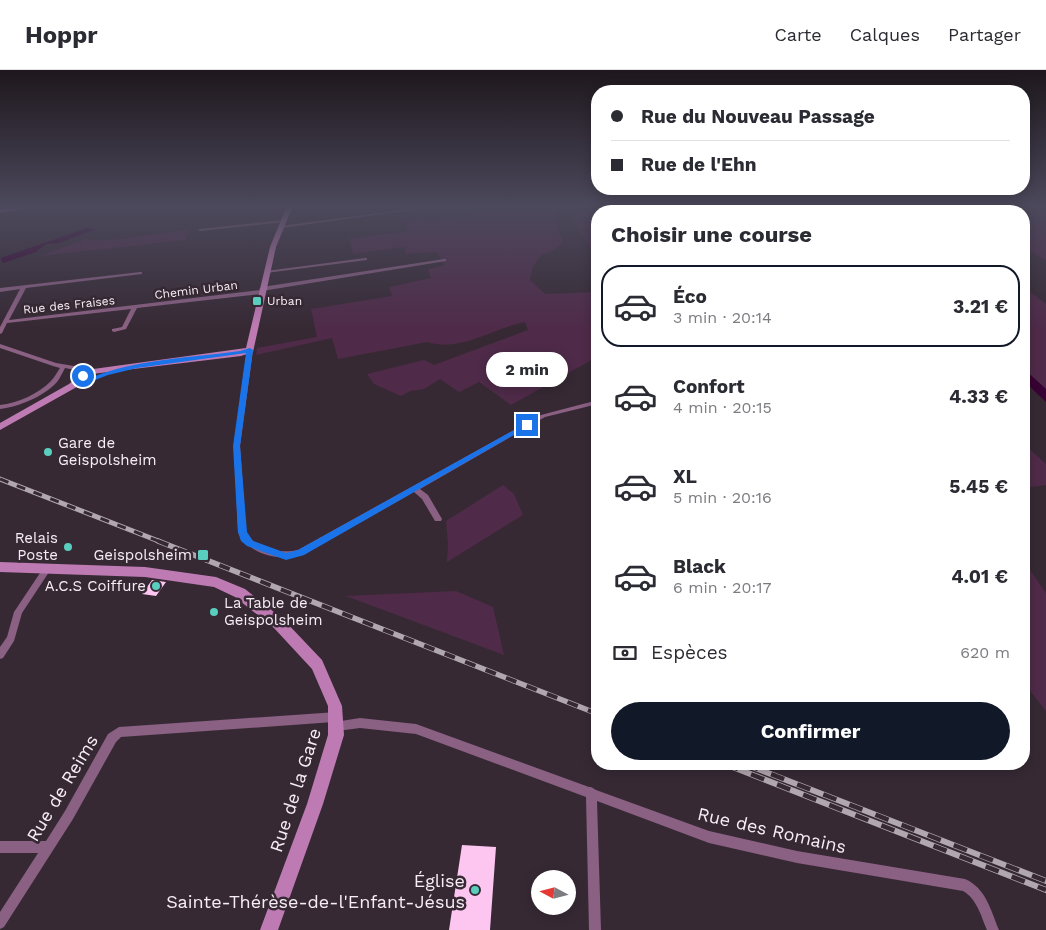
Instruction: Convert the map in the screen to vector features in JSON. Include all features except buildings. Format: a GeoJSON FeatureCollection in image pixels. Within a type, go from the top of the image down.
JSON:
{"type":"FeatureCollection","features":[{"type":"Feature","properties":{"kind":"main road"},"geometry":{"type":"LineString","coordinates":[[0,427],[90,375],[137,366],[241,353],[250,350],[266,272],[274,248]]}},
{"type":"Feature","properties":{"kind":"main road"},"geometry":{"type":"LineString","coordinates":[[0,432],[90,375]]}},
{"type":"Feature","properties":{"kind":"main road","name":"Rue de la Gare"},"geometry":{"type":"LineString","coordinates":[[0,567],[145,572],[206,580],[233,589],[252,601],[280,624],[317,665],[330,692],[337,721],[333,746],[315,804],[269,930]]}},
{"type":"Feature","properties":{"kind":"street"},"geometry":{"type":"LineString","coordinates":[[266,272],[366,258]]}},
{"type":"Feature","properties":{"kind":"street","name":"Chemin Urban"},"geometry":{"type":"LineString","coordinates":[[134,308],[262,290],[444,260]]}},
{"type":"Feature","properties":{"kind":"street"},"geometry":{"type":"LineString","coordinates":[[0,290],[140,273]]}},
{"type":"Feature","properties":{"kind":"street"},"geometry":{"type":"LineString","coordinates":[[0,332],[24,287]]}},
{"type":"Feature","properties":{"kind":"street"},"geometry":{"type":"LineString","coordinates":[[114,330],[124,328],[134,308]]}},
{"type":"Feature","properties":{"kind":"street","name":"Rue des Fraises"},"geometry":{"type":"LineString","coordinates":[[6,322],[134,308]]}},
{"type":"Feature","properties":{"kind":"street"},"geometry":{"type":"LineString","coordinates":[[0,346],[90,375]]}},
{"type":"Feature","properties":{"kind":"street"},"geometry":{"type":"LineString","coordinates":[[250,350],[236,446],[244,539],[250,544],[282,556],[294,555],[543,416],[591,404]]}},
{"type":"Feature","properties":{"kind":"street"},"geometry":{"type":"LineString","coordinates":[[55,365],[62,369],[90,375]]}},
{"type":"Feature","properties":{"kind":"street"},"geometry":{"type":"LineString","coordinates":[[0,407],[14,405],[29,398],[55,381],[62,369]]}},
{"type":"Feature","properties":{"kind":"street"},"geometry":{"type":"LineString","coordinates":[[416,488],[425,497],[438,519]]}},
{"type":"Feature","properties":{"kind":"street"},"geometry":{"type":"LineString","coordinates":[[0,655],[11,638],[18,612],[47,569]]}},
{"type":"Feature","properties":{"kind":"street","name":"Rue des Romains"},"geometry":{"type":"LineString","coordinates":[[337,721],[416,729],[710,837],[796,857],[965,884],[974,891],[993,930]]}},
{"type":"Feature","properties":{"kind":"street","name":"Rue de Reims"},"geometry":{"type":"LineString","coordinates":[[0,923],[69,815],[112,738],[118,732],[337,721]]}},
{"type":"Feature","properties":{"kind":"street"},"geometry":{"type":"LineString","coordinates":[[591,792],[595,930]]}},
{"type":"Feature","properties":{"kind":"street"},"geometry":{"type":"LineString","coordinates":[[0,847],[48,847]]}},
{"type":"Feature","properties":{"kind":"shaded area"},"geometry":{"type":"Polygon","coordinates":[[[29,248],[41,248],[36,252],[3,263],[1,258],[29,248]]]}},
{"type":"Feature","properties":{"kind":"shaded area"},"geometry":{"type":"Polygon","coordinates":[[[61,248],[111,248],[40,256],[61,248]]]}},
{"type":"Feature","properties":{"kind":"shaded area"},"geometry":{"type":"Polygon","coordinates":[[[351,248],[397,248],[353,254],[351,248]]]}},
{"type":"Feature","properties":{"kind":"shaded area"},"geometry":{"type":"Polygon","coordinates":[[[405,248],[556,248],[549,253],[542,254],[532,268],[530,280],[545,294],[591,292],[591,360],[511,405],[479,382],[459,392],[440,379],[424,389],[410,391],[401,396],[374,384],[367,374],[424,360],[434,365],[528,330],[525,322],[464,342],[439,345],[427,342],[338,359],[332,338],[256,355],[257,348],[317,337],[311,309],[392,296],[389,287],[431,278],[428,269],[445,265],[436,252],[406,254],[405,248]]]}},
{"type":"Feature","properties":{"kind":"shaded area"},"geometry":{"type":"Polygon","coordinates":[[[1030,248],[1046,248],[1046,260],[1030,252],[1030,248]]]}},
{"type":"Feature","properties":{"kind":"shaded area"},"geometry":{"type":"Polygon","coordinates":[[[1030,292],[1046,304],[1046,389],[1030,374],[1030,292]]]}},
{"type":"Feature","properties":{"kind":"shaded area"},"geometry":{"type":"Polygon","coordinates":[[[1030,374],[1046,389],[1046,402],[1030,387],[1030,374]]]}},
{"type":"Feature","properties":{"kind":"shaded area"},"geometry":{"type":"Polygon","coordinates":[[[1030,449],[1046,464],[1046,485],[1030,487],[1030,449]]]}},
{"type":"Feature","properties":{"kind":"shaded area"},"geometry":{"type":"Polygon","coordinates":[[[503,485],[514,494],[523,515],[447,562],[446,521],[503,485]]]}},
{"type":"Feature","properties":{"kind":"shaded area"},"geometry":{"type":"Polygon","coordinates":[[[1030,570],[1046,593],[1046,711],[1030,691],[1030,570]]]}},
{"type":"Feature","properties":{"kind":"shaded area"},"geometry":{"type":"Polygon","coordinates":[[[456,591],[493,607],[504,655],[346,596],[456,591]]]}},
{"type":"Feature","properties":{"kind":"railway"},"geometry":{"type":"LineString","coordinates":[[0,479],[161,542]]}},
{"type":"Feature","properties":{"kind":"railway"},"geometry":{"type":"LineString","coordinates":[[158,541],[591,711]]}},
{"type":"Feature","properties":{"kind":"railway"},"geometry":{"type":"LineString","coordinates":[[740,770],[1046,890]]}},
{"type":"Feature","properties":{"kind":"railway"},"geometry":{"type":"LineString","coordinates":[[760,770],[1046,881]]}},
{"type":"Feature","properties":{"kind":"place","name":"Urban"},"geometry":{"type":"Point","coordinates":[257,301]}},
{"type":"Feature","properties":{"kind":"place","name":"Gare de Geispolsheim"},"geometry":{"type":"Point","coordinates":[48,452]}},
{"type":"Feature","properties":{"kind":"place","name":"Relais Poste"},"geometry":{"type":"Point","coordinates":[68,547]}},
{"type":"Feature","properties":{"kind":"place","name":"Geispolsheim"},"geometry":{"type":"Point","coordinates":[203,555]}},
{"type":"Feature","properties":{"kind":"place","name":"A.C.S Coiffure"},"geometry":{"type":"Point","coordinates":[156,586]}},
{"type":"Feature","properties":{"kind":"place","name":"La Table de Geispolsheim"},"geometry":{"type":"Point","coordinates":[214,612]}},
{"type":"Feature","properties":{"kind":"place","name":"Église Sainte-Thérèse-de-l'Enfant-Jésus"},"geometry":{"type":"Point","coordinates":[475,890]}},
{"type":"Feature","properties":{"kind":"route"},"geometry":{"type":"LineString","coordinates":[[83,376],[83,380],[90,380],[106,373],[137,366],[241,353],[250,350],[236,446],[242,532],[246,542],[282,556],[300,553],[527,425]]}}]}
